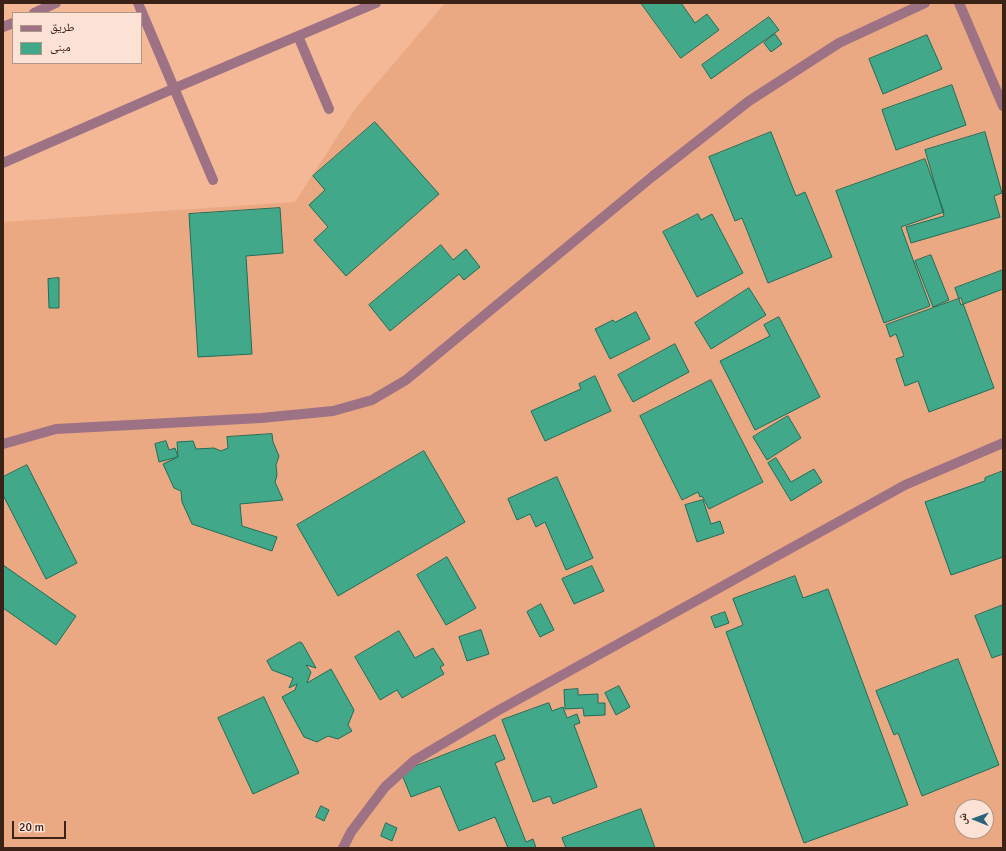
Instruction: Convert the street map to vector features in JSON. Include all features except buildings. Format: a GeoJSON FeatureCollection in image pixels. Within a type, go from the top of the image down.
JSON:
{"type":"FeatureCollection","features":[{"type":"Feature","properties":{"kind":"street"},"geometry":{"type":"LineString","coordinates":[[36,12],[56,3]]}},
{"type":"Feature","properties":{"kind":"street"},"geometry":{"type":"LineString","coordinates":[[3,163],[376,3]]}},
{"type":"Feature","properties":{"kind":"street"},"geometry":{"type":"LineString","coordinates":[[3,444],[56,428],[268,417],[333,411],[372,400],[406,380],[653,176],[750,101],[839,43],[925,3]]}},
{"type":"Feature","properties":{"kind":"street"},"geometry":{"type":"LineString","coordinates":[[959,3],[1003,106]]}},
{"type":"Feature","properties":{"kind":"street"},"geometry":{"type":"LineString","coordinates":[[142,12],[213,180]]}},
{"type":"Feature","properties":{"kind":"street"},"geometry":{"type":"LineString","coordinates":[[298,36],[329,109]]}},
{"type":"Feature","properties":{"kind":"street"},"geometry":{"type":"LineString","coordinates":[[343,848],[351,832],[385,787],[415,760],[506,706],[905,485],[1003,443]]}},
{"type":"Feature","properties":{"kind":"shaded area"},"geometry":{"type":"Polygon","coordinates":[[[445,3],[1003,3],[1003,848],[3,848],[3,222],[295,202],[355,109],[445,3]]]}}]}
